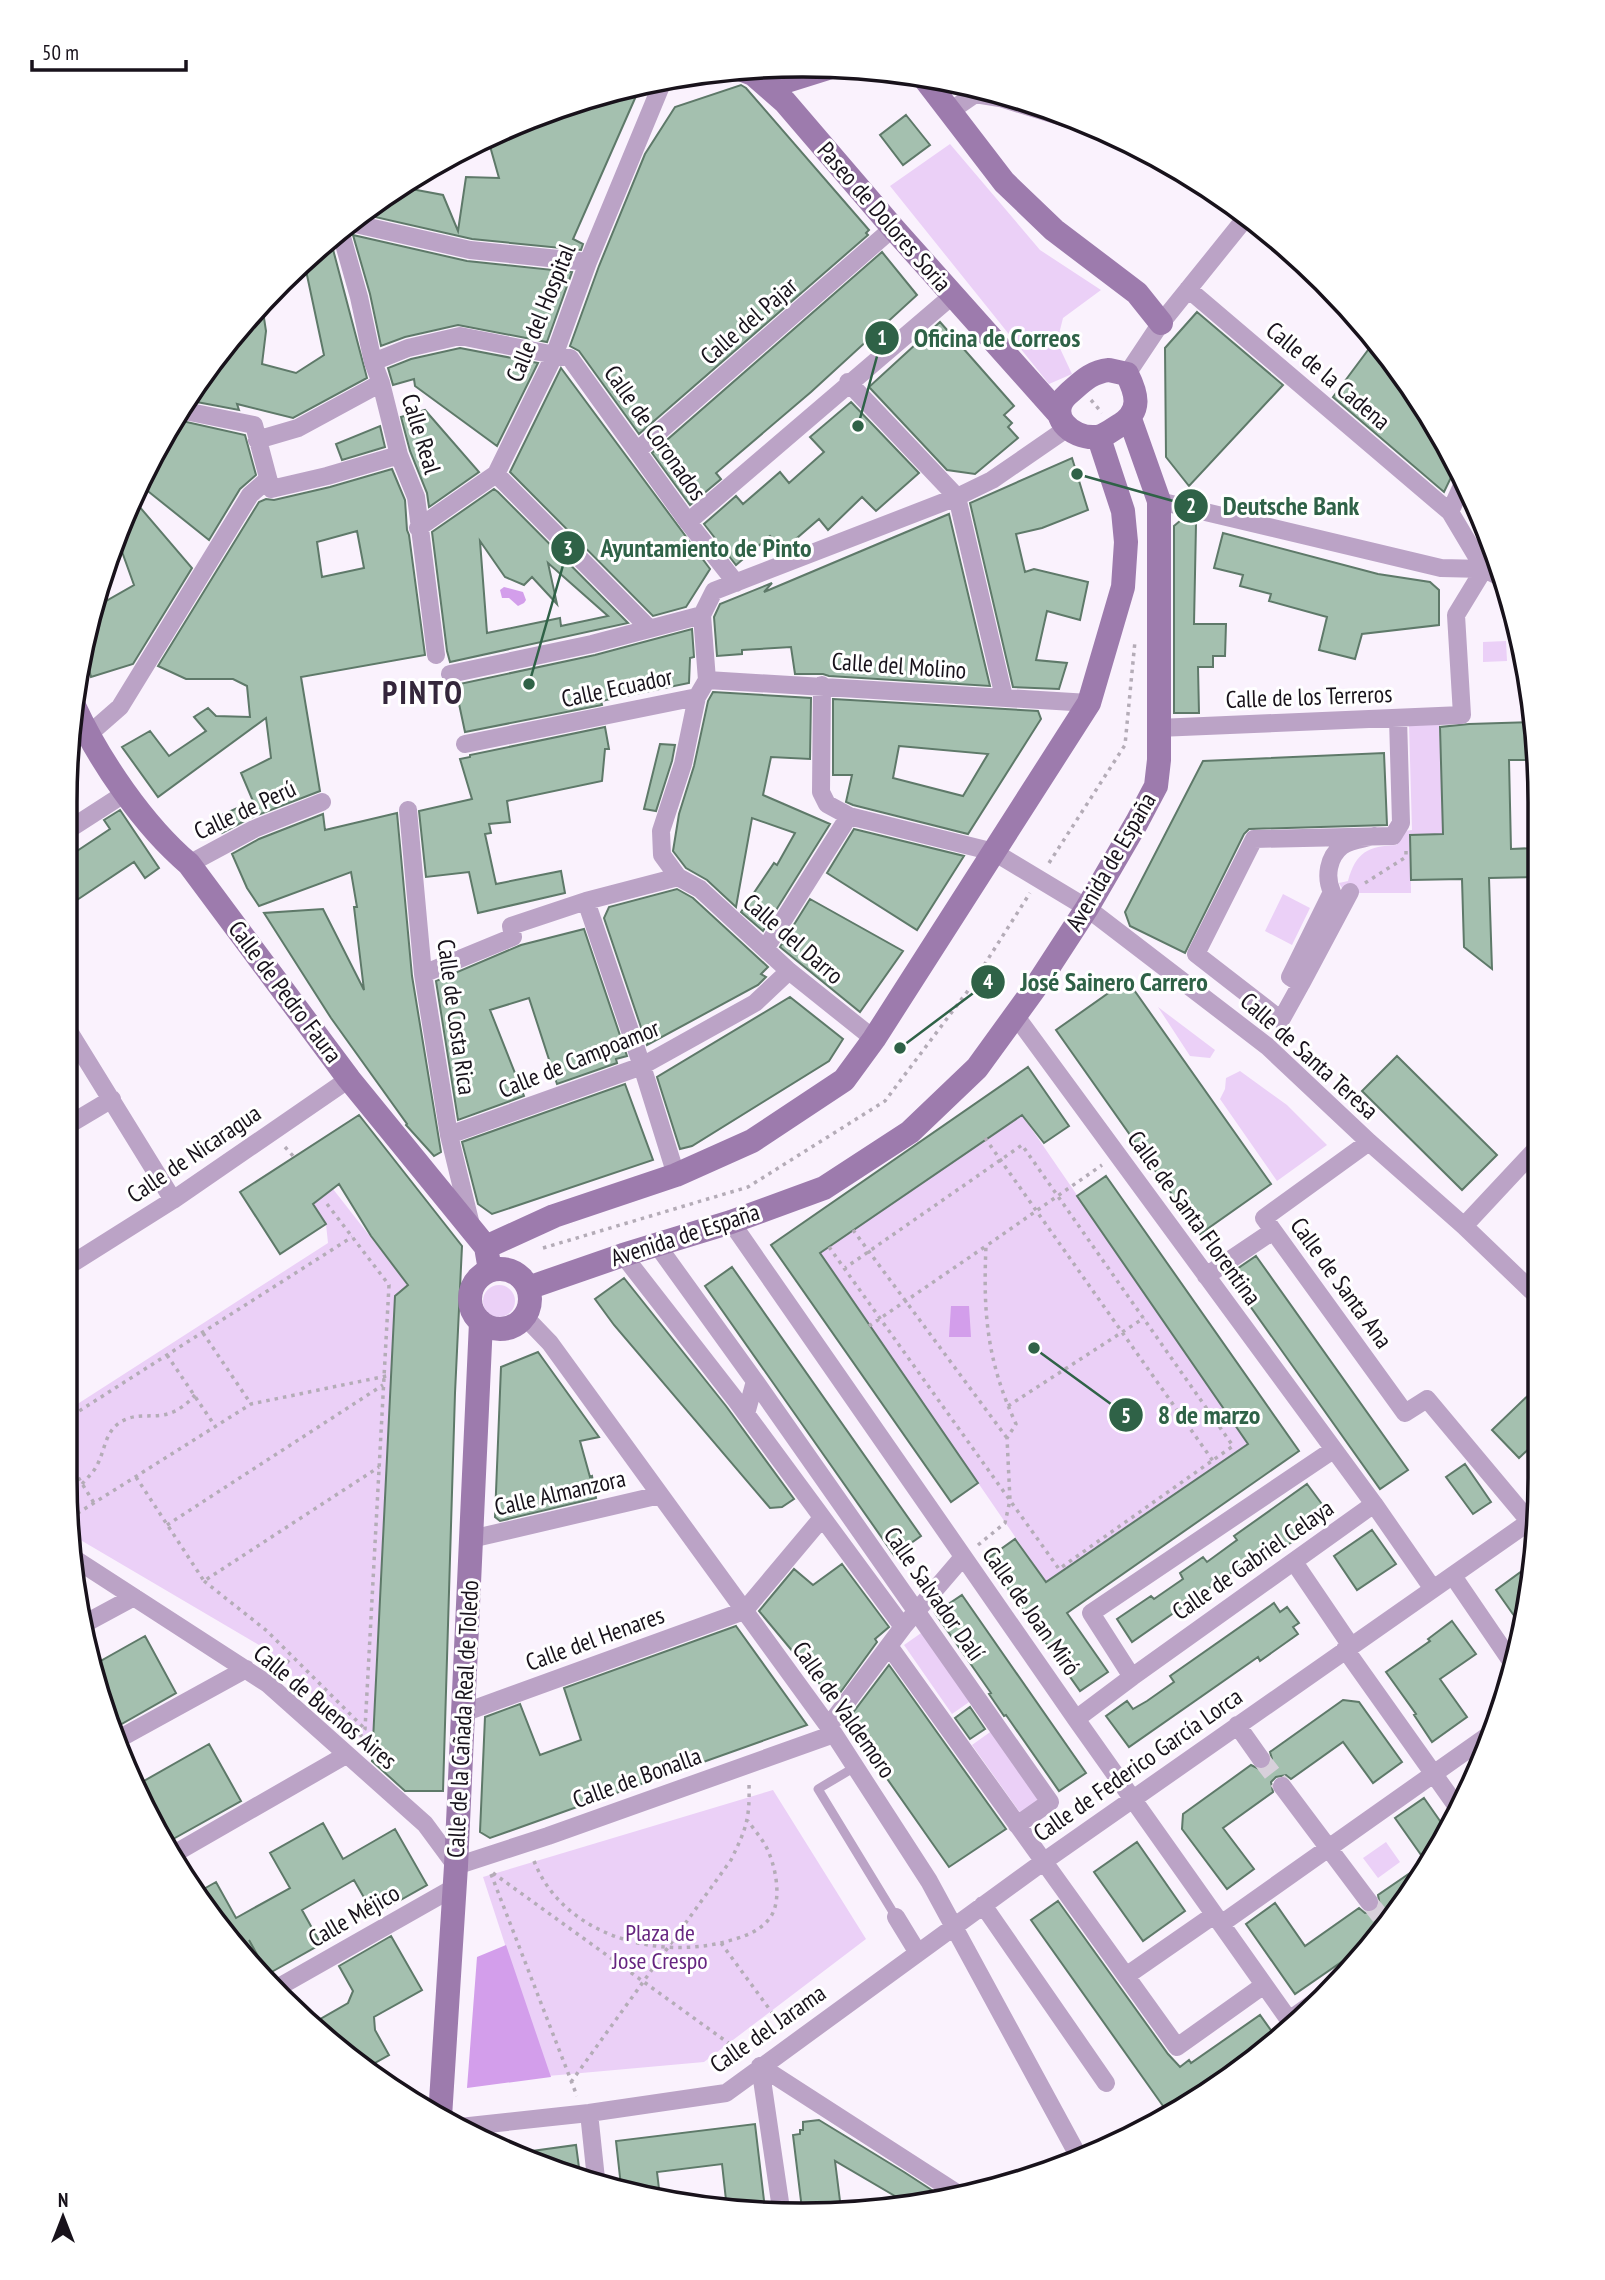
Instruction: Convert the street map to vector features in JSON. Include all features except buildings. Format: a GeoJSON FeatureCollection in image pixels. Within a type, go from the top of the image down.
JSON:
{"type":"FeatureCollection","features":[{"type":"Feature","properties":{"kind":"street","name":"Paseo de Dolores Soria"},"geometry":{"type":"LineString","coordinates":[[761,79],[780,83],[799,77]]}},
{"type":"Feature","properties":{"kind":"street","name":"Paseo de Dolores Soria"},"geometry":{"type":"LineString","coordinates":[[756,79],[785,102],[1063,421]]}},
{"type":"Feature","properties":{"kind":"street"},"geometry":{"type":"LineString","coordinates":[[932,89],[1004,182],[1054,230],[1137,293],[1161,323]]}},
{"type":"Feature","properties":{"kind":"street","name":"Calle del Hospital"},"geometry":{"type":"LineString","coordinates":[[418,528],[496,474],[554,356],[588,262],[659,92]]}},
{"type":"Feature","properties":{"kind":"street"},"geometry":{"type":"LineString","coordinates":[[949,112],[970,97]]}},
{"type":"Feature","properties":{"kind":"street"},"geometry":{"type":"LineString","coordinates":[[1126,374],[1161,323],[1240,224]]}},
{"type":"Feature","properties":{"kind":"street"},"geometry":{"type":"LineString","coordinates":[[363,226],[470,250],[588,262]]}},
{"type":"Feature","properties":{"kind":"street","name":"Calle del Pajar"},"geometry":{"type":"LineString","coordinates":[[638,450],[893,228]]}},
{"type":"Feature","properties":{"kind":"street","name":"Calle Real"},"geometry":{"type":"LineString","coordinates":[[343,241],[399,455],[416,497],[436,655]]}},
{"type":"Feature","properties":{"kind":"street","name":"Calle de la Cadena"},"geometry":{"type":"LineString","coordinates":[[1188,289],[1450,512],[1484,569]]}},
{"type":"Feature","properties":{"kind":"street"},"geometry":{"type":"LineString","coordinates":[[688,522],[848,382],[952,296]]}},
{"type":"Feature","properties":{"kind":"street","name":"Calle de Coronados"},"geometry":{"type":"LineString","coordinates":[[373,362],[408,348],[460,336],[570,358],[688,522],[736,583]]}},
{"type":"Feature","properties":{"kind":"street"},"geometry":{"type":"LineString","coordinates":[[1108,370],[1126,374],[1134,389],[1136,406],[1130,419],[1099,438],[1081,436],[1063,421],[1063,398],[1094,372],[1108,370]]}},
{"type":"Feature","properties":{"kind":"street"},"geometry":{"type":"LineString","coordinates":[[848,382],[957,497],[1004,697]]}},
{"type":"Feature","properties":{"kind":"street"},"geometry":{"type":"LineString","coordinates":[[190,413],[255,432],[298,428],[381,383]]}},
{"type":"Feature","properties":{"kind":"street","name":"Avenida de España"},"geometry":{"type":"LineString","coordinates":[[528,1289],[623,1255],[731,1222],[824,1188],[910,1132],[977,1068],[1015,1015],[1087,908],[1156,786],[1159,760],[1159,500],[1130,419]]}},
{"type":"Feature","properties":{"kind":"street"},"geometry":{"type":"LineString","coordinates":[[423,974],[513,937],[512,926],[586,901],[678,877],[662,855],[662,831],[683,764],[697,697],[707,680],[702,615],[714,592],[957,497],[992,480],[1063,421]]}},
{"type":"Feature","properties":{"kind":"street"},"geometry":{"type":"LineString","coordinates":[[255,432],[269,484]]}},
{"type":"Feature","properties":{"kind":"street"},"geometry":{"type":"LineString","coordinates":[[483,1249],[554,1216],[676,1175],[752,1141],[844,1080],[874,1039],[1089,704],[1123,587],[1126,542],[1123,511],[1099,438]]}},
{"type":"Feature","properties":{"kind":"street"},"geometry":{"type":"LineString","coordinates":[[88,735],[120,707],[250,495],[269,484],[327,476],[399,455]]}},
{"type":"Feature","properties":{"kind":"street"},"geometry":{"type":"LineString","coordinates":[[496,474],[649,628]]}},
{"type":"Feature","properties":{"kind":"street"},"geometry":{"type":"LineString","coordinates":[[1450,512],[1458,494]]}},
{"type":"Feature","properties":{"kind":"street"},"geometry":{"type":"LineString","coordinates":[[1159,500],[1441,568],[1484,569],[1490,572]]}},
{"type":"Feature","properties":{"kind":"street","name":"Calle de los Terreros"},"geometry":{"type":"LineString","coordinates":[[1158,728],[1462,715],[1456,615],[1484,569]]}},
{"type":"Feature","properties":{"kind":"street"},"geometry":{"type":"LineString","coordinates":[[450,674],[592,643],[702,615]]}},
{"type":"Feature","properties":{"kind":"street","name":"Calle del Molino"},"geometry":{"type":"LineString","coordinates":[[707,680],[822,685],[1089,704]]}},
{"type":"Feature","properties":{"kind":"street"},"geometry":{"type":"LineString","coordinates":[[765,949],[849,816],[827,804],[821,792],[822,685]]}},
{"type":"Feature","properties":{"kind":"street","name":"Calle Ecuador"},"geometry":{"type":"LineString","coordinates":[[465,744],[697,697]]}},
{"type":"Feature","properties":{"kind":"street"},"geometry":{"type":"LineString","coordinates":[[1350,892],[1281,1020],[1196,954],[1254,839],[1393,836],[1403,827],[1398,718]]}},
{"type":"Feature","properties":{"kind":"street","name":"Calle de Pedro Faura"},"geometry":{"type":"LineString","coordinates":[[82,722],[106,765],[167,845],[189,864],[349,1079],[483,1249]]}},
{"type":"Feature","properties":{"kind":"street"},"geometry":{"type":"LineString","coordinates":[[77,824],[127,792]]}},
{"type":"Feature","properties":{"kind":"street","name":"Calle de Perú"},"geometry":{"type":"LineString","coordinates":[[189,864],[254,829],[322,802]]}},
{"type":"Feature","properties":{"kind":"street","name":"Calle de Costa Rica"},"geometry":{"type":"LineString","coordinates":[[408,810],[423,974],[449,1135],[483,1249]]}},
{"type":"Feature","properties":{"kind":"street","name":"Calle de Santa Teresa"},"geometry":{"type":"LineString","coordinates":[[849,816],[995,852],[1087,908],[1267,1046],[1528,1287]]}},
{"type":"Feature","properties":{"kind":"street"},"geometry":{"type":"LineString","coordinates":[[1301,984],[1290,977],[1332,892],[1327,881],[1333,857],[1342,846],[1374,836]]}},
{"type":"Feature","properties":{"kind":"street","name":"Calle del Darro"},"geometry":{"type":"LineString","coordinates":[[678,877],[700,889],[789,971],[874,1039]]}},
{"type":"Feature","properties":{"kind":"street"},"geometry":{"type":"LineString","coordinates":[[586,901],[676,1175]]}},
{"type":"Feature","properties":{"kind":"street","name":"Calle de Campoamor"},"geometry":{"type":"LineString","coordinates":[[449,1135],[642,1066],[755,1003],[789,971]]}},
{"type":"Feature","properties":{"kind":"street","name":"Calle de Santa Florentina"},"geometry":{"type":"LineString","coordinates":[[1015,1015],[1374,1504],[1433,1589]]}},
{"type":"Feature","properties":{"kind":"street"},"geometry":{"type":"LineString","coordinates":[[77,1044],[173,1200]]}},
{"type":"Feature","properties":{"kind":"street","name":"Calle de Nicaragua"},"geometry":{"type":"LineString","coordinates":[[77,1260],[173,1200],[349,1079]]}},
{"type":"Feature","properties":{"kind":"street"},"geometry":{"type":"LineString","coordinates":[[77,1120],[112,1099]]}},
{"type":"Feature","properties":{"kind":"street","name":"Calle de Santa Ana"},"geometry":{"type":"LineString","coordinates":[[1369,1142],[1264,1218],[1405,1413],[1427,1399],[1527,1511]]}},
{"type":"Feature","properties":{"kind":"street"},"geometry":{"type":"LineString","coordinates":[[1464,1226],[1528,1158]]}},
{"type":"Feature","properties":{"kind":"street","name":"Calle de Joan Miró"},"geometry":{"type":"LineString","coordinates":[[731,1222],[1287,2018]]}},
{"type":"Feature","properties":{"kind":"street"},"geometry":{"type":"LineString","coordinates":[[1206,1276],[1273,1231]]}},
{"type":"Feature","properties":{"kind":"street","name":"Calle Salvador Dalí"},"geometry":{"type":"LineString","coordinates":[[657,1245],[1050,1802],[1017,1825]]}},
{"type":"Feature","properties":{"kind":"street"},"geometry":{"type":"LineString","coordinates":[[483,1249],[501,1269],[513,1272],[522,1279],[528,1289],[529,1305],[517,1324],[500,1329],[481,1322],[472,1311],[469,1300],[471,1289],[477,1280],[483,1249]]}},
{"type":"Feature","properties":{"kind":"street","name":"Calle Salvador Dalí"},"geometry":{"type":"LineString","coordinates":[[623,1255],[746,1414],[903,1627]]}},
{"type":"Feature","properties":{"kind":"street","name":"Calle de Valdemoro"},"geometry":{"type":"LineString","coordinates":[[524,1316],[550,1343],[831,1730],[929,1881],[1075,2150]]}},
{"type":"Feature","properties":{"kind":"street","name":"Calle de la Cañada Real de Toledo"},"geometry":{"type":"LineString","coordinates":[[441,2106],[455,1876],[481,1322]]}},
{"type":"Feature","properties":{"kind":"street"},"geometry":{"type":"LineString","coordinates":[[746,1414],[755,1381]]}},
{"type":"Feature","properties":{"kind":"street"},"geometry":{"type":"LineString","coordinates":[[1076,1719],[1132,1677],[1090,1613],[1333,1450]]}},
{"type":"Feature","properties":{"kind":"street","name":"Calle Almanzora"},"geometry":{"type":"LineString","coordinates":[[471,1539],[660,1495]]}},
{"type":"Feature","properties":{"kind":"street","name":"Calle de Gabriel Celaya"},"geometry":{"type":"LineString","coordinates":[[1132,1677],[1374,1504]]}},
{"type":"Feature","properties":{"kind":"street"},"geometry":{"type":"LineString","coordinates":[[744,1611],[822,1518]]}},
{"type":"Feature","properties":{"kind":"street","name":"Calle de Federico García Lorca"},"geometry":{"type":"LineString","coordinates":[[955,1927],[1237,1725],[1526,1525]]}},
{"type":"Feature","properties":{"kind":"street"},"geometry":{"type":"LineString","coordinates":[[831,1730],[903,1627],[963,1557]]}},
{"type":"Feature","properties":{"kind":"street"},"geometry":{"type":"LineString","coordinates":[[1294,1562],[1348,1648],[1452,1800]]}},
{"type":"Feature","properties":{"kind":"street","name":"Calle de Buenos Aires"},"geometry":{"type":"LineString","coordinates":[[82,1564],[268,1684],[425,1824],[455,1876]]}},
{"type":"Feature","properties":{"kind":"street"},"geometry":{"type":"LineString","coordinates":[[1453,1576],[1506,1653]]}},
{"type":"Feature","properties":{"kind":"street"},"geometry":{"type":"LineString","coordinates":[[91,1620],[134,1597]]}},
{"type":"Feature","properties":{"kind":"street","name":"Calle del Henares"},"geometry":{"type":"LineString","coordinates":[[463,1713],[744,1611]]}},
{"type":"Feature","properties":{"kind":"street"},"geometry":{"type":"LineString","coordinates":[[889,1646],[1177,2047],[1264,1985]]}},
{"type":"Feature","properties":{"kind":"street"},"geometry":{"type":"LineString","coordinates":[[125,1736],[246,1669]]}},
{"type":"Feature","properties":{"kind":"street"},"geometry":{"type":"LineString","coordinates":[[1237,1725],[1261,1759]]}},
{"type":"Feature","properties":{"kind":"street","name":"Calle de Bonalla"},"geometry":{"type":"LineString","coordinates":[[455,1876],[527,1843],[748,1765],[831,1730]]}},
{"type":"Feature","properties":{"kind":"street"},"geometry":{"type":"LineString","coordinates":[[1126,1976],[1328,1848],[1477,1743]]}},
{"type":"Feature","properties":{"kind":"street"},"geometry":{"type":"LineString","coordinates":[[180,1850],[346,1755]]}},
{"type":"Feature","properties":{"kind":"street"},"geometry":{"type":"LineString","coordinates":[[1282,1786],[1369,1902]]}},
{"type":"Feature","properties":{"kind":"street","name":"Calle Méjico"},"geometry":{"type":"LineString","coordinates":[[283,1984],[455,1876]]}},
{"type":"Feature","properties":{"kind":"street"},"geometry":{"type":"LineString","coordinates":[[983,1905],[1106,2083]]}},
{"type":"Feature","properties":{"kind":"street"},"geometry":{"type":"LineString","coordinates":[[896,1917],[918,1953]]}},
{"type":"Feature","properties":{"kind":"street","name":"Calle del Jarama"},"geometry":{"type":"LineString","coordinates":[[477,2125],[726,2093],[955,1927]]}},
{"type":"Feature","properties":{"kind":"street"},"geometry":{"type":"LineString","coordinates":[[760,2066],[951,2187]]}},
{"type":"Feature","properties":{"kind":"street"},"geometry":{"type":"LineString","coordinates":[[760,2066],[780,2202]]}},
{"type":"Feature","properties":{"kind":"street"},"geometry":{"type":"LineString","coordinates":[[586,2113],[595,2172]]}},
{"type":"Feature","properties":{"kind":"lane"},"geometry":{"type":"LineString","coordinates":[[855,1767],[818,1789],[896,1917]]}},
{"type":"Feature","properties":{"kind":"path"},"geometry":{"type":"LineString","coordinates":[[1350,892],[1406,857],[1403,827]]}},
{"type":"Feature","properties":{"kind":"path"},"geometry":{"type":"LineString","coordinates":[[985,1138],[1213,1461]]}},
{"type":"Feature","properties":{"kind":"path"},"geometry":{"type":"LineString","coordinates":[[829,1247],[1059,1569],[1233,1446],[1022,1145],[845,1268]]}},
{"type":"Feature","properties":{"kind":"path"},"geometry":{"type":"LineString","coordinates":[[869,1326],[1117,1155]]}},
{"type":"Feature","properties":{"kind":"path"},"geometry":{"type":"LineString","coordinates":[[327,1204],[388,1285],[365,1730],[346,1755]]}},
{"type":"Feature","properties":{"kind":"path"},"geometry":{"type":"LineString","coordinates":[[853,1230],[1007,1438],[1010,1500],[1005,1523],[963,1557]]}},
{"type":"Feature","properties":{"kind":"path"},"geometry":{"type":"LineString","coordinates":[[77,1412],[352,1237]]}},
{"type":"Feature","properties":{"kind":"path"},"geometry":{"type":"LineString","coordinates":[[986,1245],[986,1322],[995,1373],[1016,1424],[1007,1438]]}},
{"type":"Feature","properties":{"kind":"path"},"geometry":{"type":"LineString","coordinates":[[1007,1406],[1144,1318]]}},
{"type":"Feature","properties":{"kind":"path"},"geometry":{"type":"LineString","coordinates":[[203,1332],[251,1404]]}},
{"type":"Feature","properties":{"kind":"path"},"geometry":{"type":"LineString","coordinates":[[167,1355],[216,1426]]}},
{"type":"Feature","properties":{"kind":"path"},"geometry":{"type":"LineString","coordinates":[[78,1513],[251,1404],[391,1375]]}},
{"type":"Feature","properties":{"kind":"path"},"geometry":{"type":"LineString","coordinates":[[167,1525],[383,1385]]}},
{"type":"Feature","properties":{"kind":"path"},"geometry":{"type":"LineString","coordinates":[[82,1484],[96,1468],[108,1435],[120,1423],[135,1417],[170,1415],[185,1407],[195,1395]]}},
{"type":"Feature","properties":{"kind":"path"},"geometry":{"type":"LineString","coordinates":[[204,1581],[379,1466]]}},
{"type":"Feature","properties":{"kind":"path"},"geometry":{"type":"LineString","coordinates":[[77,1476],[94,1503]]}},
{"type":"Feature","properties":{"kind":"path"},"geometry":{"type":"LineString","coordinates":[[136,1477],[204,1581],[267,1631],[365,1730]]}},
{"type":"Feature","properties":{"kind":"path"},"geometry":{"type":"LineString","coordinates":[[571,2082],[732,1860],[748,1821],[748,1765]]}},
{"type":"Feature","properties":{"kind":"path"},"geometry":{"type":"LineString","coordinates":[[527,1843],[540,1877],[570,1911],[607,1934],[632,1944],[711,1946],[756,1932],[771,1918],[777,1896],[775,1872],[765,1845],[748,1821]]}},
{"type":"Feature","properties":{"kind":"path"},"geometry":{"type":"LineString","coordinates":[[586,2113],[571,2082],[489,1869],[760,2066]]}},
{"type":"Feature","properties":{"kind":"path"},"geometry":{"type":"LineString","coordinates":[[721,1943],[793,2042]]}},
{"type":"Feature","properties":{"kind":"green space"},"geometry":{"type":"Polygon","coordinates":[[[950,144],[1040,250],[1101,290],[1063,318],[1057,342],[1072,374],[1049,384],[890,186],[950,144]]]}},
{"type":"Feature","properties":{"kind":"green space"},"geometry":{"type":"Polygon","coordinates":[[[1506,641],[1507,661],[1483,662],[1483,642],[1506,641]]]}},
{"type":"Feature","properties":{"kind":"green space"},"geometry":{"type":"Polygon","coordinates":[[[1409,725],[1440,725],[1443,834],[1410,835],[1411,893],[1356,893],[1343,890],[1339,883],[1348,881],[1359,857],[1371,849],[1397,845],[1397,838],[1402,831],[1412,830],[1409,725]]]}},
{"type":"Feature","properties":{"kind":"green space"},"geometry":{"type":"Polygon","coordinates":[[[1283,894],[1310,908],[1292,945],[1265,931],[1283,894]]]}},
{"type":"Feature","properties":{"kind":"green space"},"geometry":{"type":"Polygon","coordinates":[[[1158,1007],[1215,1050],[1210,1058],[1190,1056],[1158,1007]]]}},
{"type":"Feature","properties":{"kind":"green space"},"geometry":{"type":"Polygon","coordinates":[[[1240,1071],[1287,1105],[1327,1145],[1277,1181],[1220,1099],[1226,1078],[1240,1071]]]}},
{"type":"Feature","properties":{"kind":"green space"},"geometry":{"type":"Polygon","coordinates":[[[1022,1115],[1248,1444],[1046,1582],[820,1252],[1022,1115]]]}},
{"type":"Feature","properties":{"kind":"green space"},"geometry":{"type":"Polygon","coordinates":[[[333,1189],[408,1285],[395,1296],[372,1750],[259,1645],[80,1540],[77,1404],[328,1243],[326,1224],[313,1204],[333,1189]]]}},
{"type":"Feature","properties":{"kind":"green space"},"geometry":{"type":"Polygon","coordinates":[[[499,1285],[511,1289],[515,1301],[511,1313],[499,1317],[487,1313],[483,1301],[487,1289],[499,1285]]]}},
{"type":"Feature","properties":{"kind":"green space"},"geometry":{"type":"Polygon","coordinates":[[[924,1631],[972,1700],[952,1714],[904,1645],[924,1631]]]}},
{"type":"Feature","properties":{"kind":"green space"},"geometry":{"type":"Polygon","coordinates":[[[993,1730],[1041,1800],[1021,1814],[972,1745],[993,1730]]]}},
{"type":"Feature","properties":{"kind":"green space","name":"Plaza de Jose Crespo"},"geometry":{"type":"Polygon","coordinates":[[[773,1790],[866,1939],[704,2062],[548,2076],[483,1877],[773,1790]]]}},
{"type":"Feature","properties":{"kind":"green space"},"geometry":{"type":"Polygon","coordinates":[[[1386,1842],[1400,1862],[1378,1878],[1363,1858],[1386,1842]]]}},
{"type":"Feature","properties":{"kind":"shaded area"},"geometry":{"type":"Polygon","coordinates":[[[504,587],[523,592],[526,600],[524,603],[518,606],[509,598],[502,598],[500,590],[504,587]]]}},
{"type":"Feature","properties":{"kind":"shaded area"},"geometry":{"type":"Polygon","coordinates":[[[951,1306],[969,1306],[971,1337],[949,1337],[951,1306]]]}},
{"type":"Feature","properties":{"kind":"shaded area"},"geometry":{"type":"Polygon","coordinates":[[[506,1945],[551,2077],[467,2088],[477,1957],[506,1945]]]}},
{"type":"Feature","properties":{"kind":"tunnel"},"geometry":{"type":"LineString","coordinates":[[1261,1759],[1282,1786]]}},
{"type":"Feature","properties":{"kind":"tunnel"},"geometry":{"type":"LineString","coordinates":[[1369,1902],[1380,1916]]}},
{"type":"Feature","properties":{"kind":"place","name":"Oficina de Correos"},"geometry":{"type":"Point","coordinates":[858,426]}},
{"type":"Feature","properties":{"kind":"place","name":"Deutsche Bank"},"geometry":{"type":"Point","coordinates":[1077,474]}},
{"type":"Feature","properties":{"kind":"place","name":"Ayuntamiento de Pinto"},"geometry":{"type":"Point","coordinates":[529,684]}},
{"type":"Feature","properties":{"kind":"place","name":"José Sainero Carrero"},"geometry":{"type":"Point","coordinates":[900,1048]}},
{"type":"Feature","properties":{"kind":"place","name":"8 de marzo"},"geometry":{"type":"Point","coordinates":[1034,1348]}},
{"type":"Feature","properties":{"kind":"district","name":"PINTO"},"geometry":{"type":"Point","coordinates":[423,693]}}]}
